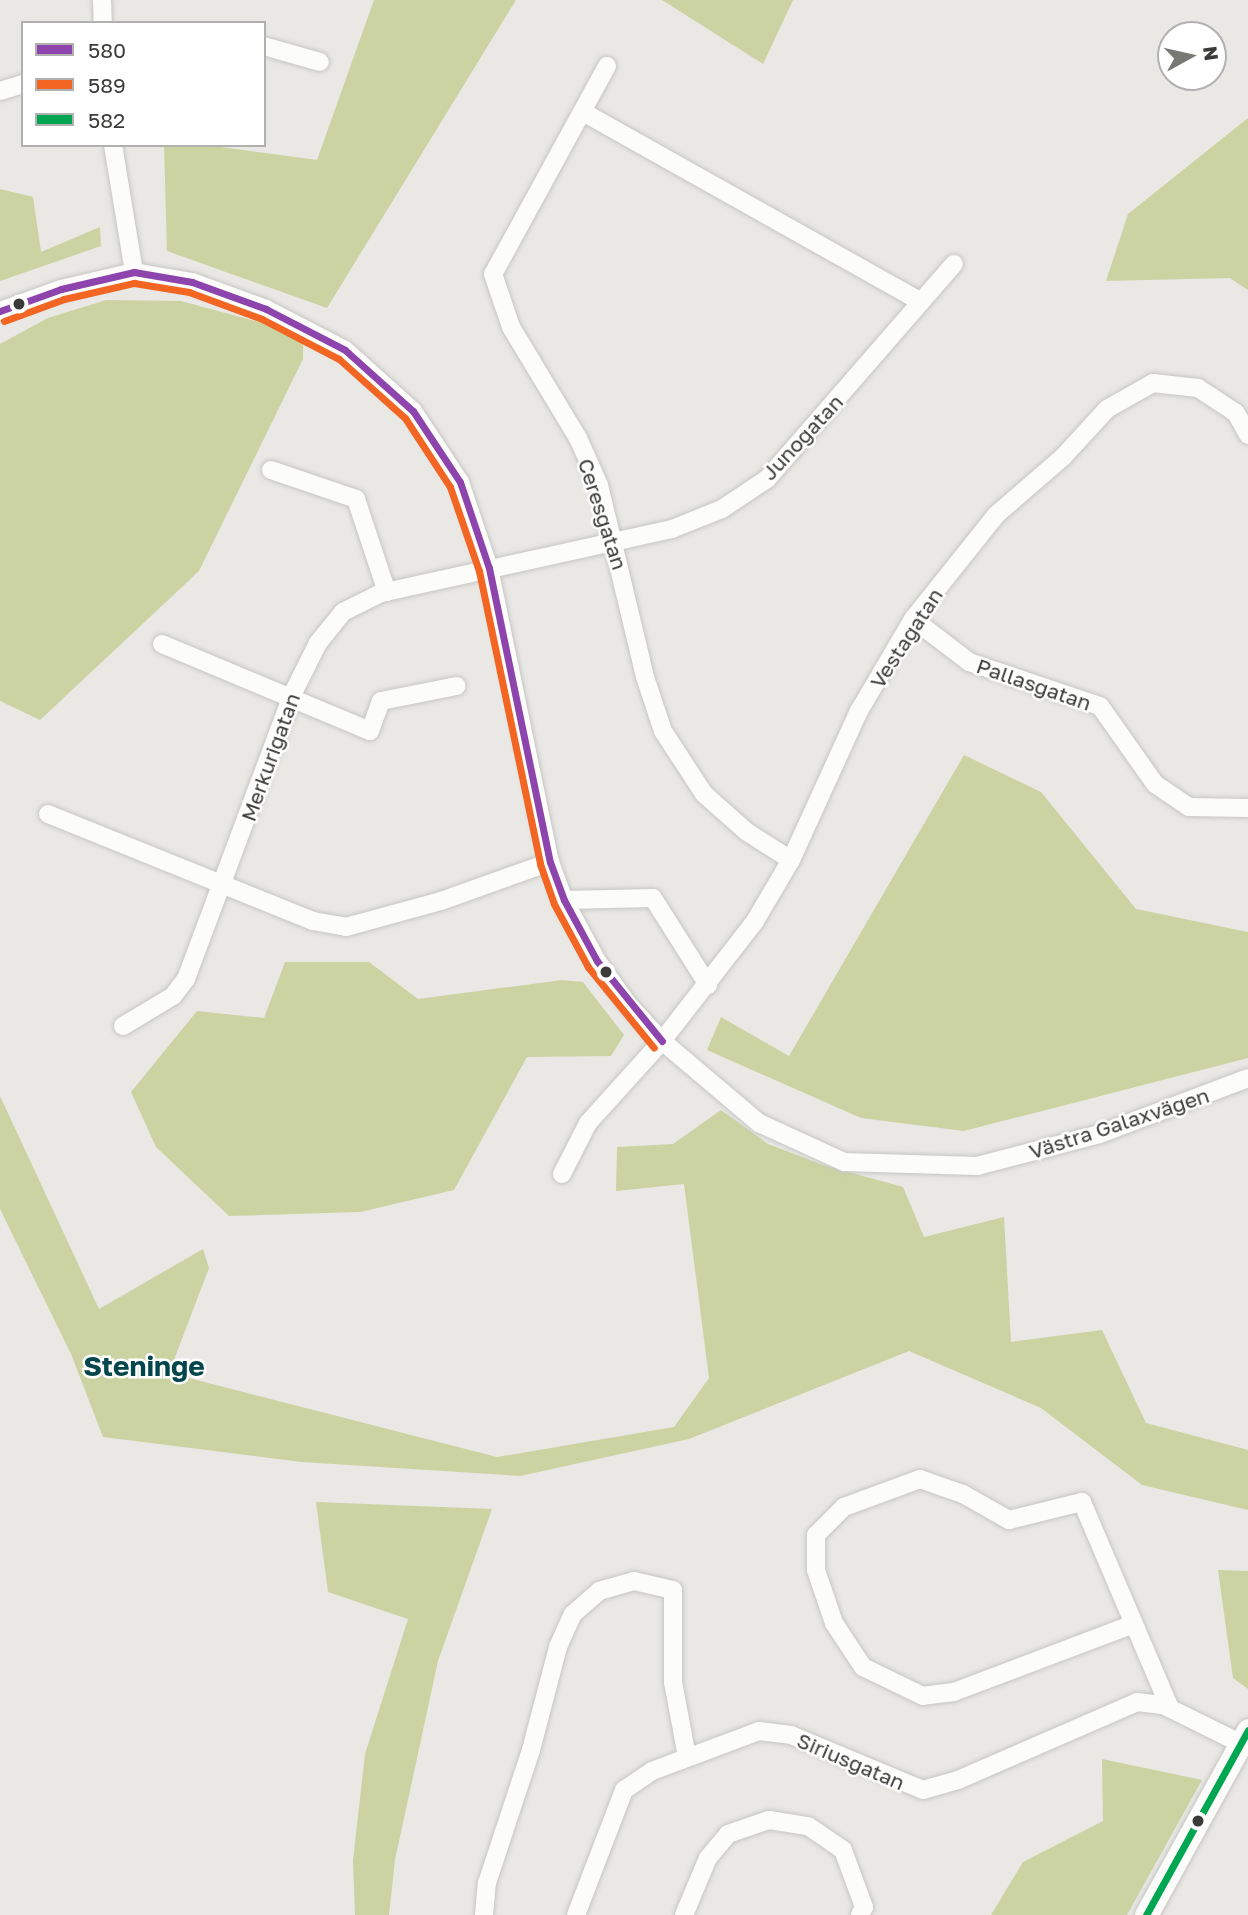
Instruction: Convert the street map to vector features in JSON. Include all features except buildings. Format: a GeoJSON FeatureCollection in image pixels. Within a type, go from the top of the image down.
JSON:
{"type":"FeatureCollection","features":[{"type":"Feature","properties":{"kind":"street"},"geometry":{"type":"LineString","coordinates":[[102,0],[103,21]]}},
{"type":"Feature","properties":{"kind":"street"},"geometry":{"type":"LineString","coordinates":[[266,47],[320,62]]}},
{"type":"Feature","properties":{"kind":"street","name":"Ceresgatan"},"geometry":{"type":"LineString","coordinates":[[607,66],[493,274],[511,327],[578,438],[599,485],[615,540],[645,677],[663,731],[704,794],[747,832],[791,860]]}},
{"type":"Feature","properties":{"kind":"street"},"geometry":{"type":"LineString","coordinates":[[0,91],[21,85]]}},
{"type":"Feature","properties":{"kind":"street"},"geometry":{"type":"LineString","coordinates":[[583,111],[920,301]]}},
{"type":"Feature","properties":{"kind":"street"},"geometry":{"type":"LineString","coordinates":[[113,147],[134,272]]}},
{"type":"Feature","properties":{"kind":"street","name":"Junogatan"},"geometry":{"type":"LineString","coordinates":[[489,568],[672,529],[722,509],[766,479],[954,264]]}},
{"type":"Feature","properties":{"kind":"street","name":"Västra Galaxvägen"},"geometry":{"type":"LineString","coordinates":[[0,311],[61,289],[134,272],[192,282],[266,309],[345,350],[413,411],[460,482],[489,568],[550,863],[564,900],[597,961],[662,1041],[759,1123],[844,1162],[977,1166],[1100,1133],[1248,1078]]}},
{"type":"Feature","properties":{"kind":"street","name":"Vestagatan"},"geometry":{"type":"LineString","coordinates":[[562,1174],[588,1123],[662,1041],[755,921],[791,860],[859,711],[913,619],[996,515],[1063,457],[1107,409],[1153,383],[1198,388],[1236,413],[1248,435]]}},
{"type":"Feature","properties":{"kind":"street"},"geometry":{"type":"LineString","coordinates":[[271,470],[356,499],[387,592]]}},
{"type":"Feature","properties":{"kind":"street","name":"Merkurigatan"},"geometry":{"type":"LineString","coordinates":[[123,1026],[173,996],[187,979],[292,695],[318,643],[343,611],[387,592],[489,568]]}},
{"type":"Feature","properties":{"kind":"street","name":"Pallasgatan"},"geometry":{"type":"LineString","coordinates":[[913,619],[969,662],[1100,706],[1155,784],[1189,807],[1248,808]]}},
{"type":"Feature","properties":{"kind":"street"},"geometry":{"type":"LineString","coordinates":[[162,644],[292,695],[370,731],[381,701],[457,686]]}},
{"type":"Feature","properties":{"kind":"street"},"geometry":{"type":"LineString","coordinates":[[48,814],[313,921],[345,927],[441,901],[550,863]]}},
{"type":"Feature","properties":{"kind":"street"},"geometry":{"type":"LineString","coordinates":[[564,900],[653,898],[708,985]]}},
{"type":"Feature","properties":{"kind":"street"},"geometry":{"type":"LineString","coordinates":[[1131,1625],[954,1692],[923,1696],[863,1667],[834,1623],[816,1570],[816,1535],[844,1507],[920,1479],[963,1493],[1009,1520],[1082,1503],[1131,1625],[1170,1708]]}},
{"type":"Feature","properties":{"kind":"street"},"geometry":{"type":"LineString","coordinates":[[484,1915],[487,1882],[531,1749],[558,1647],[573,1614],[599,1591],[634,1581],[673,1590],[673,1682],[687,1757]]}},
{"type":"Feature","properties":{"kind":"street","name":"Siriusgatan"},"geometry":{"type":"LineString","coordinates":[[576,1915],[624,1790],[635,1779],[687,1757],[771,1729],[923,1790],[958,1780],[1112,1709],[1138,1702],[1170,1708],[1244,1737]]}},
{"type":"Feature","properties":{"kind":"street"},"geometry":{"type":"LineString","coordinates":[[1146,1915],[1244,1737]]}},
{"type":"Feature","properties":{"kind":"street"},"geometry":{"type":"LineString","coordinates":[[684,1915],[708,1858],[728,1834],[769,1820],[808,1826],[843,1850],[864,1907],[860,1915]]}},
{"type":"Feature","properties":{"kind":"green space"},"geometry":{"type":"Polygon","coordinates":[[[374,0],[516,0],[327,308],[167,251],[164,147],[220,147],[317,160],[374,0]]]}},
{"type":"Feature","properties":{"kind":"green space"},"geometry":{"type":"Polygon","coordinates":[[[662,0],[793,0],[763,64],[662,0]]]}},
{"type":"Feature","properties":{"kind":"green space"},"geometry":{"type":"Polygon","coordinates":[[[1248,118],[1248,290],[1230,278],[1106,281],[1128,214],[1248,118]]]}},
{"type":"Feature","properties":{"kind":"green space"},"geometry":{"type":"Polygon","coordinates":[[[0,189],[33,197],[41,252],[100,227],[101,246],[0,281],[0,189]]]}},
{"type":"Feature","properties":{"kind":"green space"},"geometry":{"type":"Polygon","coordinates":[[[106,300],[181,301],[303,334],[303,359],[199,571],[40,720],[0,701],[0,344],[48,318],[106,300]]]}},
{"type":"Feature","properties":{"kind":"green space"},"geometry":{"type":"Polygon","coordinates":[[[964,755],[1041,792],[1136,909],[1248,932],[1248,1058],[964,1131],[861,1118],[707,1050],[721,1017],[789,1056],[964,755]]]}},
{"type":"Feature","properties":{"kind":"green space"},"geometry":{"type":"Polygon","coordinates":[[[285,962],[369,962],[418,999],[562,980],[583,982],[624,1035],[611,1056],[527,1057],[454,1190],[360,1212],[229,1216],[156,1147],[131,1092],[197,1011],[264,1018],[285,962]]]}},
{"type":"Feature","properties":{"kind":"green space"},"geometry":{"type":"Polygon","coordinates":[[[0,1096],[99,1309],[203,1249],[209,1268],[169,1373],[497,1457],[674,1427],[709,1378],[684,1184],[616,1191],[617,1147],[673,1144],[721,1110],[768,1144],[823,1165],[903,1187],[924,1237],[1004,1217],[1011,1342],[1102,1330],[1146,1423],[1248,1450],[1248,1510],[1142,1485],[1041,1408],[909,1351],[689,1439],[520,1476],[302,1462],[103,1437],[71,1354],[0,1209],[0,1096]]]}},
{"type":"Feature","properties":{"kind":"green space"},"geometry":{"type":"Polygon","coordinates":[[[316,1502],[492,1509],[438,1661],[395,1860],[389,1915],[355,1915],[353,1860],[365,1754],[408,1619],[328,1592],[316,1502]]]}},
{"type":"Feature","properties":{"kind":"green space"},"geometry":{"type":"Polygon","coordinates":[[[1218,1570],[1248,1571],[1248,1689],[1233,1678],[1218,1570]]]}},
{"type":"Feature","properties":{"kind":"green space"},"geometry":{"type":"Polygon","coordinates":[[[1102,1759],[1202,1780],[1127,1915],[991,1915],[1023,1862],[1103,1821],[1102,1759]]]}},
{"type":"Feature","properties":{"kind":"transit line","name":"580"},"geometry":{"type":"LineString","coordinates":[[0,311],[61,289],[134,272],[192,282],[266,309],[345,350],[413,411],[460,482],[489,568],[550,862],[564,900],[597,961],[662,1041]]}},
{"type":"Feature","properties":{"kind":"transit line","name":"589"},"geometry":{"type":"LineString","coordinates":[[4,321],[64,299],[134,283],[189,292],[262,319],[339,359],[405,418],[450,487],[479,571],[540,864],[554,904],[588,967],[654,1048]]}},
{"type":"Feature","properties":{"kind":"transit line","name":"582"},"geometry":{"type":"LineString","coordinates":[[1146,1915],[1248,1730]]}},
{"type":"Feature","properties":{"kind":"district","name":"Steninge"},"geometry":{"type":"Point","coordinates":[144,1366]}}]}
